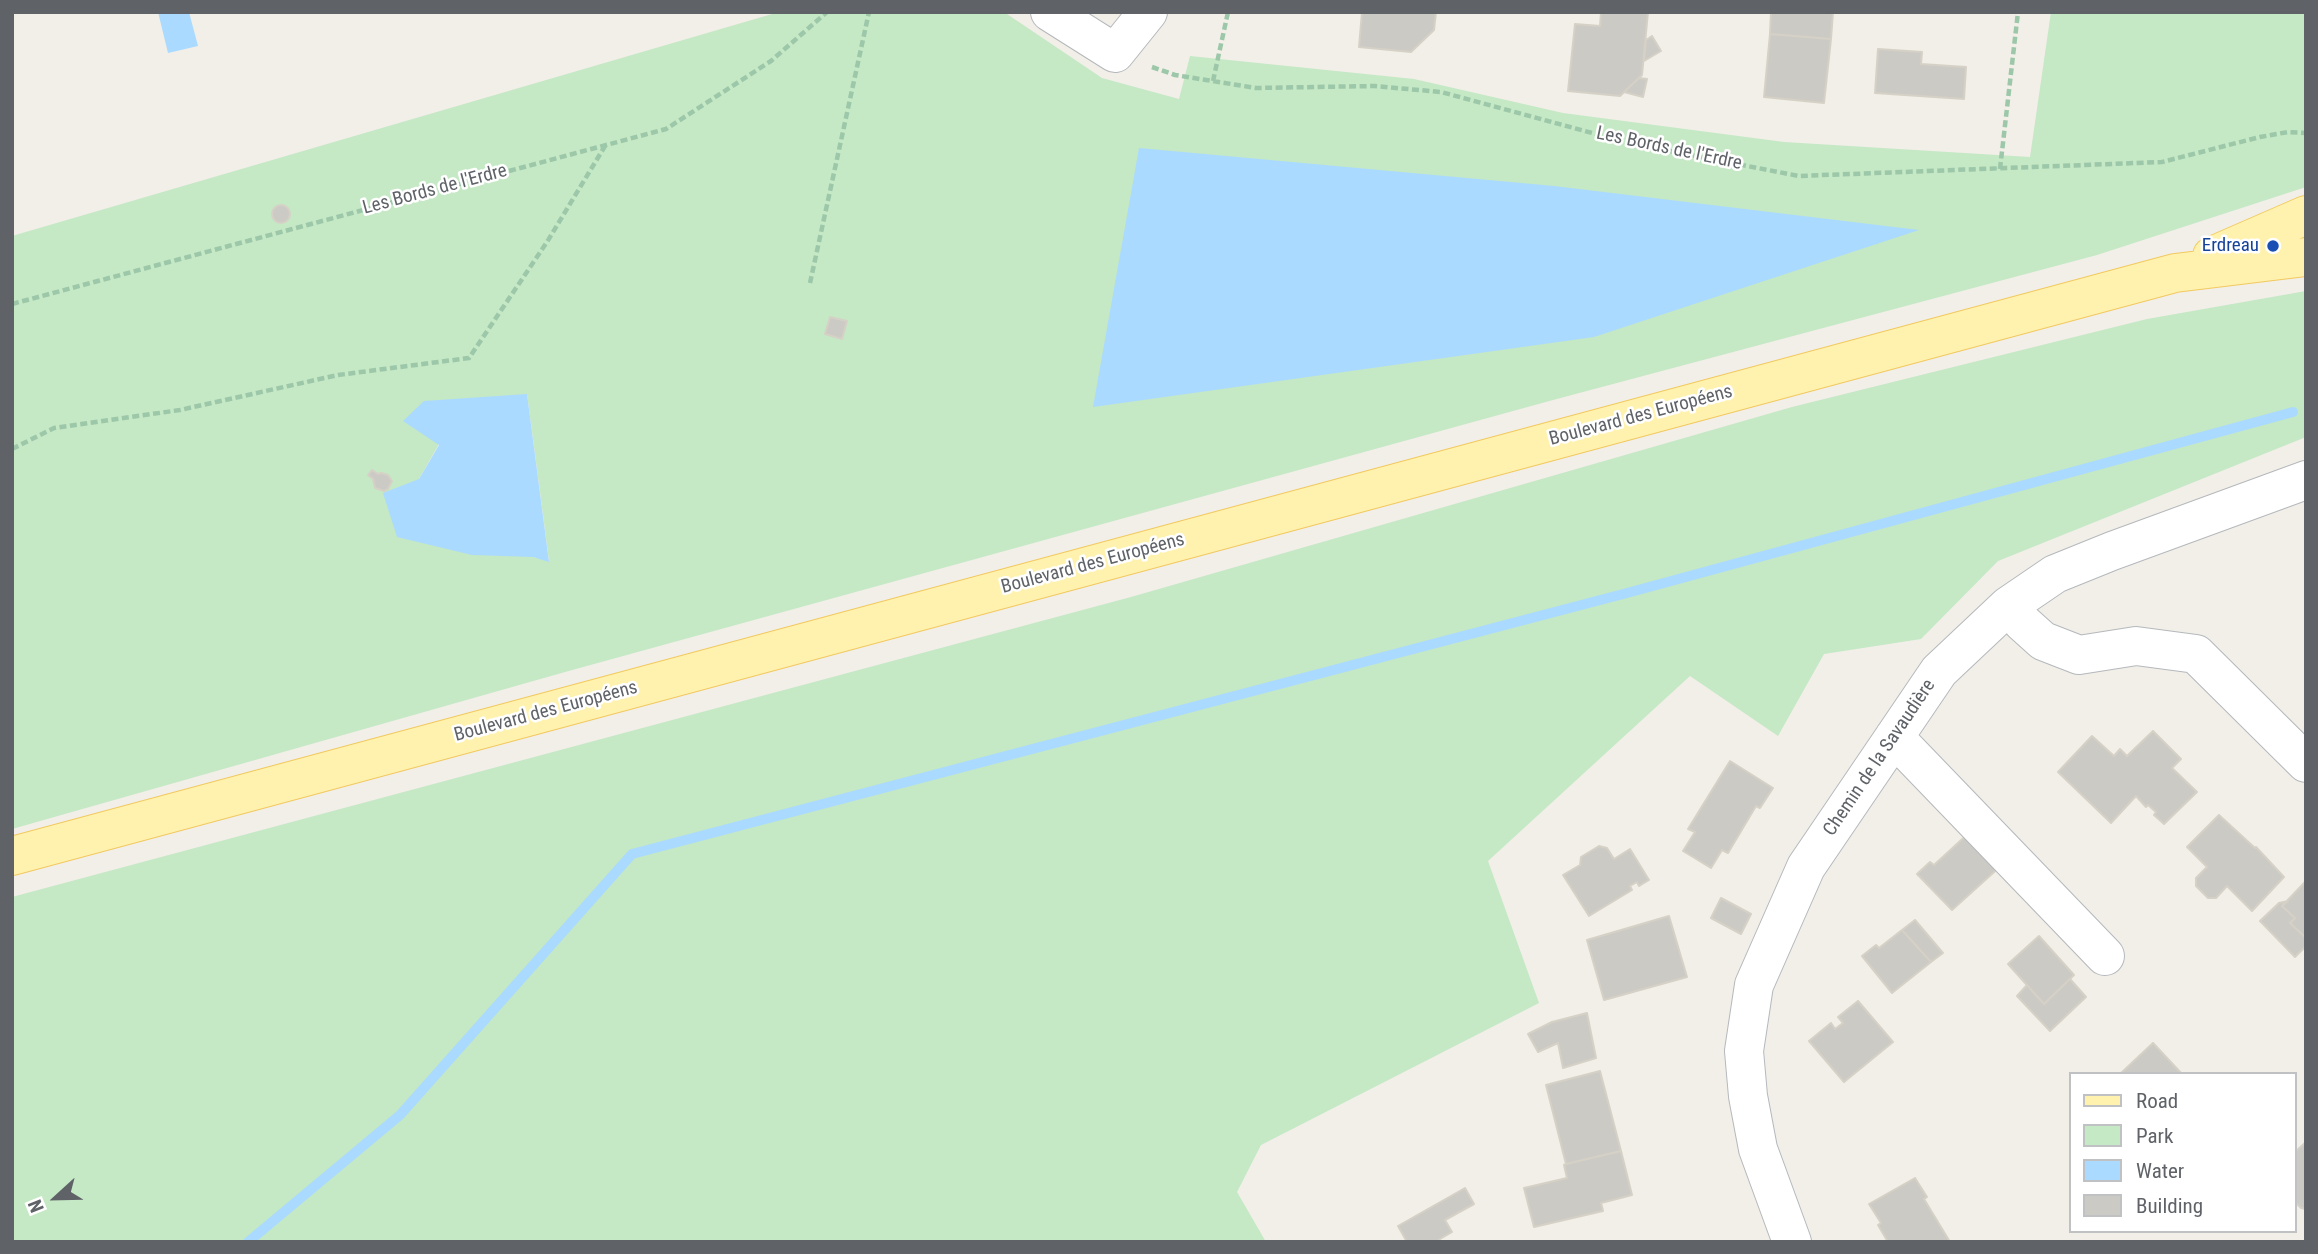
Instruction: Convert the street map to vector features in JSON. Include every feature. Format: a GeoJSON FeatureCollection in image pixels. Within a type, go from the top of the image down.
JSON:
{"type":"FeatureCollection","features":[{"type":"Feature","properties":{"kind":"main road","name":"Boulevard des Européens"},"geometry":{"type":"LineString","coordinates":[[12,856],[2175,272],[2306,215]]}},
{"type":"Feature","properties":{"kind":"main road","name":"Boulevard des Européens"},"geometry":{"type":"LineString","coordinates":[[2175,272],[2306,257]]}},
{"type":"Feature","properties":{"kind":"street"},"geometry":{"type":"LineString","coordinates":[[1050,12],[1115,53],[1148,12]]}},
{"type":"Feature","properties":{"kind":"street"},"geometry":{"type":"LineString","coordinates":[[2175,272],[2306,237]]}},
{"type":"Feature","properties":{"kind":"street","name":"Chemin de la Savaudière"},"geometry":{"type":"LineString","coordinates":[[1792,1242],[1758,1149],[1748,1096],[1744,1051],[1754,985],[1806,867],[1939,671],[2008,606],[2055,574],[2306,480]]}},
{"type":"Feature","properties":{"kind":"street"},"geometry":{"type":"LineString","coordinates":[[2008,606],[2043,641],[2079,655],[2136,646],[2196,654],[2306,763]]}},
{"type":"Feature","properties":{"kind":"street"},"geometry":{"type":"LineString","coordinates":[[1895,737],[2105,956]]}},
{"type":"Feature","properties":{"kind":"path","name":"Les Bords de l'Erdre"},"geometry":{"type":"LineString","coordinates":[[12,304],[666,129],[771,61],[827,12]]}},
{"type":"Feature","properties":{"kind":"path"},"geometry":{"type":"LineString","coordinates":[[810,283],[869,12]]}},
{"type":"Feature","properties":{"kind":"path"},"geometry":{"type":"LineString","coordinates":[[1213,81],[1228,12]]}},
{"type":"Feature","properties":{"kind":"path"},"geometry":{"type":"LineString","coordinates":[[2000,169],[2018,12]]}},
{"type":"Feature","properties":{"kind":"path","name":"Les Bords de l'Erdre"},"geometry":{"type":"LineString","coordinates":[[1115,53],[1175,75],[1256,88],[1374,86],[1441,92],[1629,143],[1799,176],[2162,162],[2270,135],[2306,133]]}},
{"type":"Feature","properties":{"kind":"path"},"geometry":{"type":"LineString","coordinates":[[12,449],[54,428],[180,410],[338,375],[469,358],[547,242],[606,145]]}},
{"type":"Feature","properties":{"kind":"green space"},"geometry":{"type":"Polygon","coordinates":[[[779,12],[1004,12],[1102,78],[1179,99],[1190,56],[1414,79],[1563,113],[1784,142],[2030,157],[2051,12],[2306,12],[2306,187],[2097,255],[1553,400],[565,672],[12,829],[12,236],[779,12]],[[527,394],[439,444],[419,479],[533,557],[549,561],[527,394]]]}},
{"type":"Feature","properties":{"kind":"green space"},"geometry":{"type":"Polygon","coordinates":[[[2306,291],[2306,437],[1998,561],[1921,639],[1824,654],[1778,736],[1690,676],[1488,861],[1539,1003],[1261,1145],[1237,1192],[1266,1242],[12,1242],[12,897],[1131,597],[1792,407],[2147,319],[2306,291]]]}},
{"type":"Feature","properties":{"kind":"water"},"geometry":{"type":"Polygon","coordinates":[[[158,12],[189,12],[198,46],[168,53],[158,12]]]}},
{"type":"Feature","properties":{"kind":"water"},"geometry":{"type":"Polygon","coordinates":[[[1139,148],[1554,186],[1919,230],[1594,337],[1093,407],[1139,148]]]}},
{"type":"Feature","properties":{"kind":"water"},"geometry":{"type":"Polygon","coordinates":[[[527,394],[549,562],[533,557],[472,555],[397,537],[383,493],[419,479],[439,445],[403,421],[424,401],[527,394]]]}},
{"type":"Feature","properties":{"kind":"building"},"geometry":{"type":"Polygon","coordinates":[[[1362,12],[1436,12],[1434,30],[1411,52],[1359,47],[1362,12]]]}},
{"type":"Feature","properties":{"kind":"building"},"geometry":{"type":"Polygon","coordinates":[[[1601,12],[1648,12],[1642,75],[1620,96],[1568,91],[1575,24],[1600,26],[1601,12]]]}},
{"type":"Feature","properties":{"kind":"building"},"geometry":{"type":"Polygon","coordinates":[[[1771,12],[1833,12],[1831,39],[1770,34],[1771,12]]]}},
{"type":"Feature","properties":{"kind":"building"},"geometry":{"type":"Polygon","coordinates":[[[1770,34],[1831,39],[1824,103],[1764,97],[1770,34]]]}},
{"type":"Feature","properties":{"kind":"building"},"geometry":{"type":"Polygon","coordinates":[[[1652,36],[1661,51],[1644,61],[1646,40],[1652,36]]]}},
{"type":"Feature","properties":{"kind":"building"},"geometry":{"type":"Polygon","coordinates":[[[1878,49],[1922,52],[1921,64],[1966,67],[1964,99],[1875,93],[1878,49]]]}},
{"type":"Feature","properties":{"kind":"building"},"geometry":{"type":"Polygon","coordinates":[[[1639,78],[1647,79],[1643,97],[1624,92],[1639,78]]]}},
{"type":"Feature","properties":{"kind":"building"},"geometry":{"type":"Polygon","coordinates":[[[277,205],[285,205],[290,214],[288,221],[277,223],[272,218],[272,210],[277,205]]]}},
{"type":"Feature","properties":{"kind":"building"},"geometry":{"type":"Polygon","coordinates":[[[830,317],[847,321],[842,339],[825,334],[830,317]]]}},
{"type":"Feature","properties":{"kind":"building"},"geometry":{"type":"Polygon","coordinates":[[[372,470],[388,475],[392,481],[388,489],[384,491],[375,488],[373,479],[368,475],[372,470]]]}},
{"type":"Feature","properties":{"kind":"building"},"geometry":{"type":"Polygon","coordinates":[[[2153,731],[2181,759],[2172,768],[2197,792],[2164,824],[2154,815],[2156,812],[2148,805],[2146,807],[2136,796],[2111,823],[2058,772],[2092,736],[2114,756],[2120,749],[2127,756],[2153,731]]]}},
{"type":"Feature","properties":{"kind":"building"},"geometry":{"type":"Polygon","coordinates":[[[1730,761],[1773,788],[1760,808],[1756,806],[1728,853],[1722,850],[1711,868],[1683,851],[1695,832],[1688,829],[1730,761]]]}},
{"type":"Feature","properties":{"kind":"building"},"geometry":{"type":"Polygon","coordinates":[[[2219,815],[2256,847],[2284,877],[2252,911],[2227,886],[2216,898],[2208,898],[2196,886],[2196,878],[2207,867],[2187,847],[2219,815]]]}},
{"type":"Feature","properties":{"kind":"building"},"geometry":{"type":"Polygon","coordinates":[[[1971,831],[2003,864],[1952,910],[1917,874],[1930,862],[1934,865],[1971,831]]]}},
{"type":"Feature","properties":{"kind":"building"},"geometry":{"type":"Polygon","coordinates":[[[1599,846],[1607,848],[1614,859],[1630,849],[1649,880],[1639,886],[1637,882],[1630,886],[1632,890],[1589,916],[1563,875],[1580,865],[1581,857],[1599,846]]]}},
{"type":"Feature","properties":{"kind":"building"},"geometry":{"type":"Polygon","coordinates":[[[2306,881],[2306,938],[2290,923],[2295,918],[2282,906],[2306,881]]]}},
{"type":"Feature","properties":{"kind":"building"},"geometry":{"type":"Polygon","coordinates":[[[1721,898],[1751,914],[1741,934],[1711,918],[1721,898]]]}},
{"type":"Feature","properties":{"kind":"building"},"geometry":{"type":"Polygon","coordinates":[[[2288,901],[2282,906],[2295,918],[2290,923],[2306,938],[2306,946],[2295,957],[2260,921],[2279,903],[2288,901]]]}},
{"type":"Feature","properties":{"kind":"building"},"geometry":{"type":"Polygon","coordinates":[[[1669,916],[1687,977],[1604,1000],[1587,940],[1669,916]]]}},
{"type":"Feature","properties":{"kind":"building"},"geometry":{"type":"Polygon","coordinates":[[[1915,920],[1943,953],[1931,962],[1902,930],[1915,920]]]}},
{"type":"Feature","properties":{"kind":"building"},"geometry":{"type":"Polygon","coordinates":[[[1902,930],[1931,962],[1892,993],[1862,956],[1876,945],[1879,948],[1902,930]]]}},
{"type":"Feature","properties":{"kind":"building"},"geometry":{"type":"Polygon","coordinates":[[[2039,936],[2074,975],[2044,1004],[2008,964],[2039,936]]]}},
{"type":"Feature","properties":{"kind":"building"},"geometry":{"type":"Polygon","coordinates":[[[2070,979],[2086,997],[2050,1031],[2017,996],[2027,985],[2044,1004],[2070,979]]]}},
{"type":"Feature","properties":{"kind":"building"},"geometry":{"type":"Polygon","coordinates":[[[1858,1001],[1893,1042],[1844,1082],[1809,1041],[1831,1023],[1835,1029],[1843,1023],[1838,1017],[1858,1001]]]}},
{"type":"Feature","properties":{"kind":"building"},"geometry":{"type":"Polygon","coordinates":[[[1587,1013],[1596,1058],[1563,1068],[1558,1043],[1538,1052],[1528,1034],[1552,1022],[1587,1013]]]}},
{"type":"Feature","properties":{"kind":"building"},"geometry":{"type":"Polygon","coordinates":[[[2153,1043],[2180,1072],[2122,1072],[2153,1043]]]}},
{"type":"Feature","properties":{"kind":"building"},"geometry":{"type":"Polygon","coordinates":[[[1600,1071],[1621,1151],[1566,1164],[1546,1085],[1600,1071]]]}},
{"type":"Feature","properties":{"kind":"building"},"geometry":{"type":"Polygon","coordinates":[[[2306,1142],[2305,1209],[2297,1204],[2297,1150],[2306,1142]]]}},
{"type":"Feature","properties":{"kind":"building"},"geometry":{"type":"Polygon","coordinates":[[[1621,1151],[1632,1195],[1601,1203],[1603,1211],[1534,1227],[1524,1188],[1567,1178],[1566,1164],[1621,1151]]]}},
{"type":"Feature","properties":{"kind":"building"},"geometry":{"type":"Polygon","coordinates":[[[1915,1178],[1927,1197],[1924,1199],[1950,1242],[1888,1242],[1878,1225],[1881,1223],[1869,1204],[1915,1178]]]}},
{"type":"Feature","properties":{"kind":"building"},"geometry":{"type":"Polygon","coordinates":[[[1465,1188],[1474,1204],[1445,1220],[1452,1232],[1435,1242],[1407,1242],[1398,1226],[1465,1188]]]}},
{"type":"Feature","properties":{"kind":"waterway"},"geometry":{"type":"LineString","coordinates":[[248,1242],[400,1115],[632,854],[1627,593],[2293,412]]}},
{"type":"Feature","properties":{"kind":"place","name":"Erdreau"},"geometry":{"type":"Point","coordinates":[2273,246]}}]}
